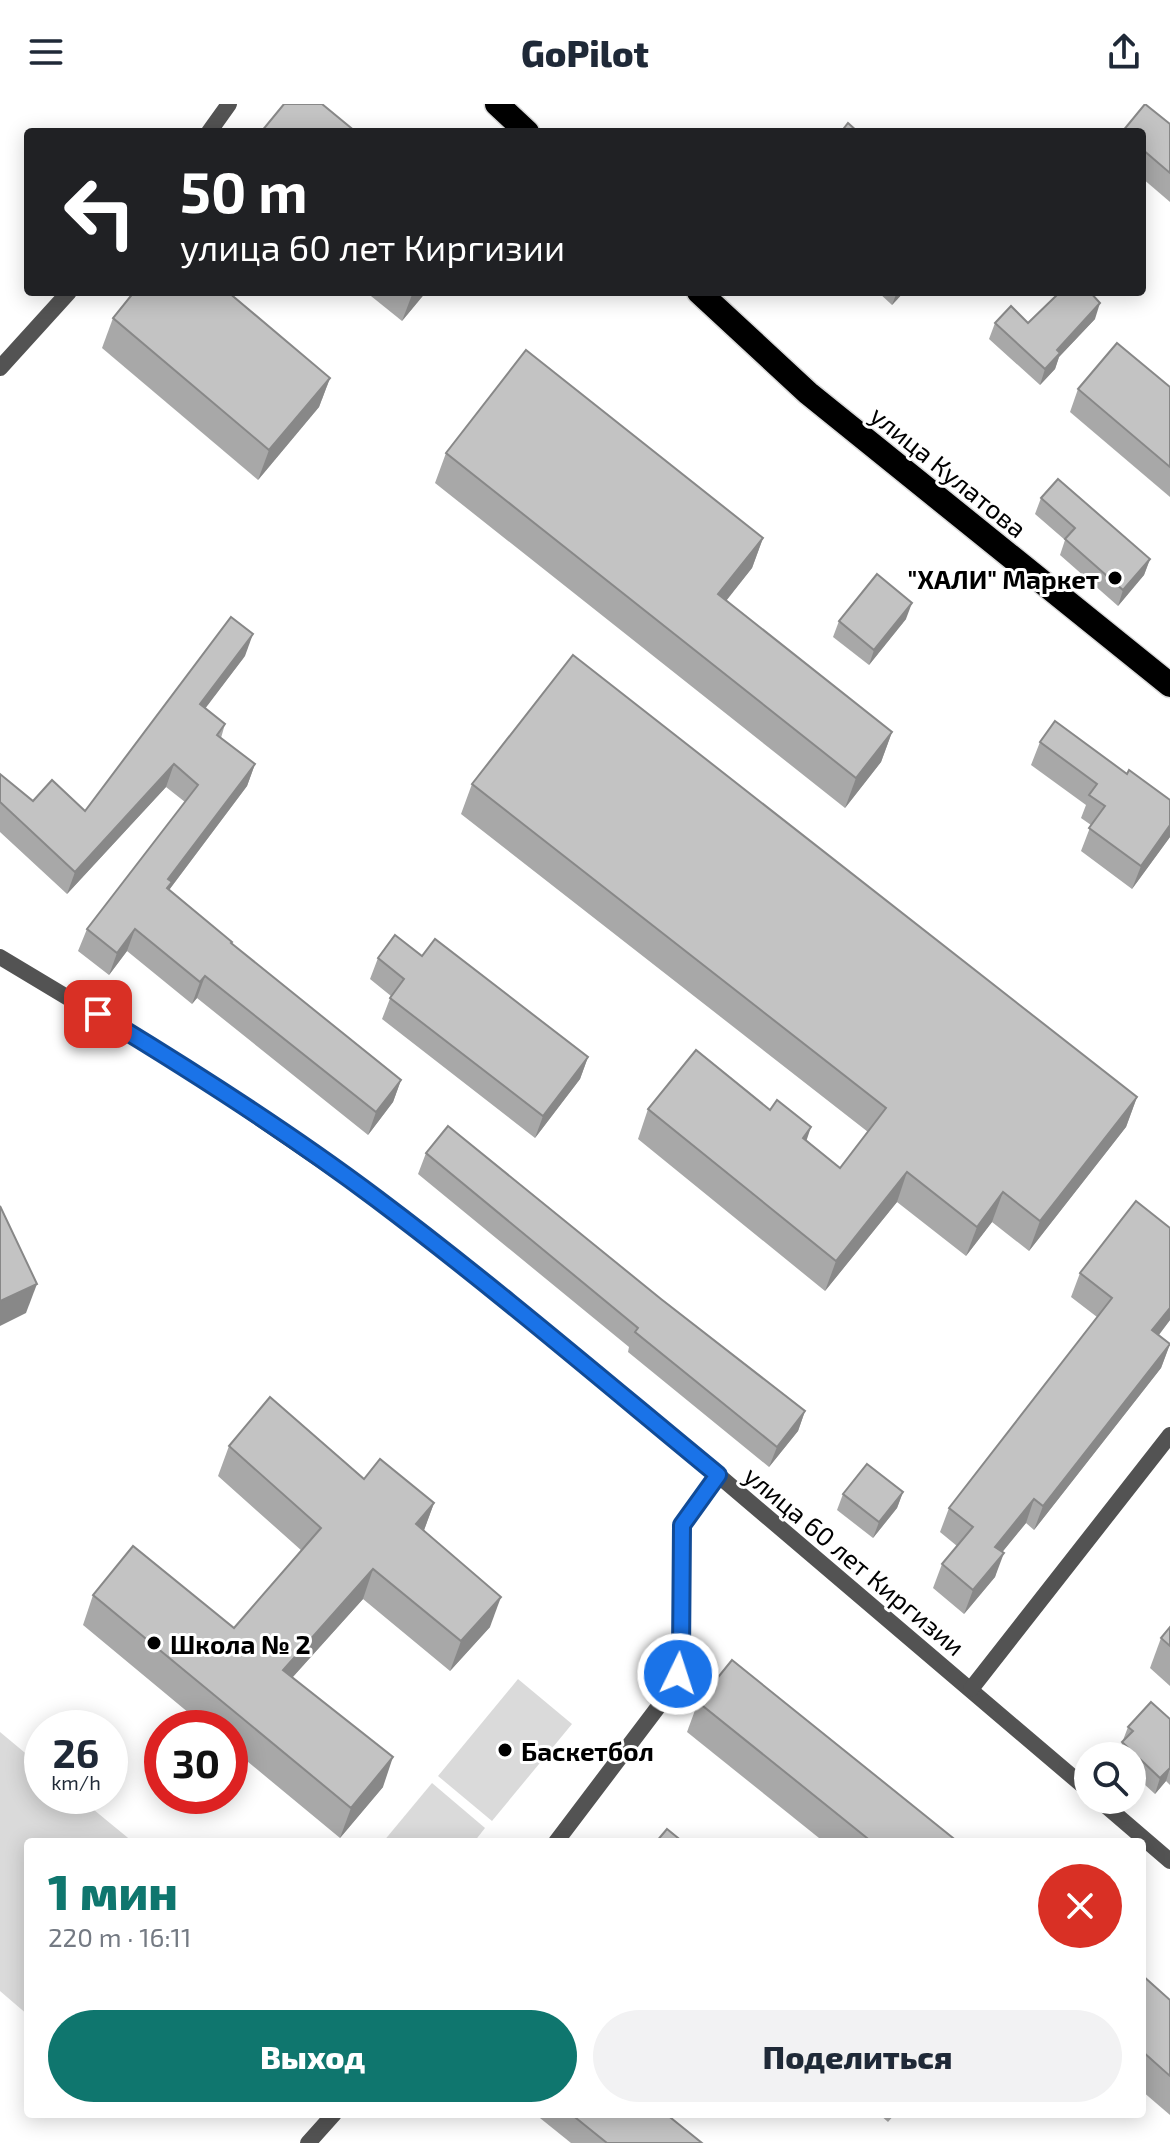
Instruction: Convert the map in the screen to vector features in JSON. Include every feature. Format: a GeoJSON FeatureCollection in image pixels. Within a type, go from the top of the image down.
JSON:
{"type":"FeatureCollection","features":[{"type":"Feature","properties":{"kind":"highway"},"geometry":{"type":"LineString","coordinates":[[497,104],[523,128]]}},
{"type":"Feature","properties":{"kind":"highway","name":"улица Кулатова"},"geometry":{"type":"LineString","coordinates":[[703,296],[808,393],[1167,678]]}},
{"type":"Feature","properties":{"kind":"street"},"geometry":{"type":"LineString","coordinates":[[212,128],[229,104]]}},
{"type":"Feature","properties":{"kind":"street"},"geometry":{"type":"LineString","coordinates":[[0,368],[65,296]]}},
{"type":"Feature","properties":{"kind":"street","name":"улица 60 лет Киргизии"},"geometry":{"type":"LineString","coordinates":[[0,957],[195,1074],[377,1199],[544,1330],[1074,1778]]}},
{"type":"Feature","properties":{"kind":"street"},"geometry":{"type":"LineString","coordinates":[[971,1689],[1170,1435]]}},
{"type":"Feature","properties":{"kind":"street"},"geometry":{"type":"LineString","coordinates":[[559,1838],[671,1690],[681,1656],[682,1525],[718,1475]]}},
{"type":"Feature","properties":{"kind":"street"},"geometry":{"type":"LineString","coordinates":[[1115,1814],[1143,1838]]}},
{"type":"Feature","properties":{"kind":"street"},"geometry":{"type":"LineString","coordinates":[[1146,1840],[1170,1861]]}},
{"type":"Feature","properties":{"kind":"street"},"geometry":{"type":"LineString","coordinates":[[308,2143],[330,2118]]}},
{"type":"Feature","properties":{"kind":"shaded area","name":"Баскетбол"},"geometry":{"type":"Polygon","coordinates":[[[518,1679],[572,1724],[492,1821],[438,1776],[518,1679]]]}},
{"type":"Feature","properties":{"kind":"shaded area"},"geometry":{"type":"Polygon","coordinates":[[[0,1732],[24,1752],[24,1814],[99,1814],[128,1838],[24,1838],[24,2012],[0,1991],[0,1732]]]}},
{"type":"Feature","properties":{"kind":"shaded area","name":"Баскетбол"},"geometry":{"type":"Polygon","coordinates":[[[432,1783],[485,1828],[477,1838],[386,1838],[432,1783]]]}},
{"type":"Feature","properties":{"kind":"building"},"geometry":{"type":"Polygon","coordinates":[[[284,104],[322,104],[351,128],[264,128],[284,104]]]}},
{"type":"Feature","properties":{"kind":"building"},"geometry":{"type":"Polygon","coordinates":[[[1145,104],[1170,124],[1170,173],[1146,152],[1146,128],[1125,128],[1145,104]]]}},
{"type":"Feature","properties":{"kind":"building"},"geometry":{"type":"Polygon","coordinates":[[[131,296],[233,296],[330,378],[269,450],[113,318],[131,296]]]}},
{"type":"Feature","properties":{"kind":"building"},"geometry":{"type":"Polygon","coordinates":[[[1056,296],[1094,296],[1100,303],[1057,350],[1060,353],[1045,369],[995,323],[1011,306],[1028,323],[1056,296]]]}},
{"type":"Feature","properties":{"kind":"building"},"geometry":{"type":"Polygon","coordinates":[[[1117,343],[1170,387],[1170,467],[1078,389],[1117,343]]]}},
{"type":"Feature","properties":{"kind":"building"},"geometry":{"type":"Polygon","coordinates":[[[526,350],[763,538],[718,594],[892,732],[856,778],[446,453],[526,350]]]}},
{"type":"Feature","properties":{"kind":"building"},"geometry":{"type":"Polygon","coordinates":[[[1058,479],[1150,559],[1123,590],[1065,539],[1075,528],[1041,498],[1058,479]]]}},
{"type":"Feature","properties":{"kind":"building"},"geometry":{"type":"Polygon","coordinates":[[[877,574],[912,603],[874,650],[839,621],[877,574]]]}},
{"type":"Feature","properties":{"kind":"building"},"geometry":{"type":"Polygon","coordinates":[[[231,617],[253,634],[200,704],[225,724],[217,735],[255,764],[168,879],[172,882],[167,888],[401,1080],[376,1112],[205,976],[200,982],[135,929],[117,953],[87,929],[198,785],[174,764],[75,872],[0,802],[0,774],[33,801],[52,780],[85,811],[231,617]]]}},
{"type":"Feature","properties":{"kind":"building"},"geometry":{"type":"Polygon","coordinates":[[[573,655],[1137,1097],[1040,1221],[1003,1192],[977,1227],[907,1172],[836,1261],[648,1109],[696,1050],[770,1110],[777,1100],[811,1127],[803,1138],[840,1168],[886,1108],[472,784],[573,655]]]}},
{"type":"Feature","properties":{"kind":"building"},"geometry":{"type":"Polygon","coordinates":[[[1055,721],[1127,774],[1129,770],[1170,800],[1170,825],[1141,866],[1089,828],[1105,806],[1089,795],[1097,784],[1040,742],[1055,721]]]}},
{"type":"Feature","properties":{"kind":"building"},"geometry":{"type":"Polygon","coordinates":[[[395,935],[422,956],[435,939],[588,1057],[543,1116],[390,998],[404,979],[378,958],[395,935]]]}},
{"type":"Feature","properties":{"kind":"building"},"geometry":{"type":"Polygon","coordinates":[[[448,1126],[805,1411],[777,1447],[635,1332],[638,1328],[426,1153],[448,1126]]]}},
{"type":"Feature","properties":{"kind":"building"},"geometry":{"type":"Polygon","coordinates":[[[1136,1201],[1170,1228],[1170,1308],[1152,1330],[1170,1344],[1043,1506],[1034,1499],[995,1547],[1004,1553],[973,1590],[942,1564],[973,1527],[949,1508],[1112,1298],[1080,1273],[1136,1201]]]}},
{"type":"Feature","properties":{"kind":"building"},"geometry":{"type":"Polygon","coordinates":[[[0,1206],[37,1284],[0,1301],[0,1206]]]}},
{"type":"Feature","properties":{"kind":"building","name":"Школа № 2"},"geometry":{"type":"Polygon","coordinates":[[[270,1397],[364,1479],[380,1459],[434,1503],[416,1524],[501,1597],[461,1641],[373,1569],[283,1670],[393,1757],[351,1808],[248,1723],[248,1710],[232,1710],[93,1595],[133,1546],[234,1628],[321,1528],[229,1446],[270,1397]]]}},
{"type":"Feature","properties":{"kind":"building"},"geometry":{"type":"Polygon","coordinates":[[[867,1464],[903,1492],[879,1522],[843,1494],[867,1464]]]}},
{"type":"Feature","properties":{"kind":"building"},"geometry":{"type":"Polygon","coordinates":[[[1170,1627],[1170,1646],[1161,1638],[1170,1627]]]}},
{"type":"Feature","properties":{"kind":"building"},"geometry":{"type":"Polygon","coordinates":[[[732,1660],[953,1838],[867,1838],[698,1702],[732,1660]]]}},
{"type":"Feature","properties":{"kind":"building"},"geometry":{"type":"Polygon","coordinates":[[[1151,1702],[1170,1719],[1170,1768],[1160,1778],[1146,1765],[1146,1742],[1122,1742],[1133,1731],[1128,1727],[1151,1702]]]}},
{"type":"Feature","properties":{"kind":"building"},"geometry":{"type":"Polygon","coordinates":[[[667,1829],[678,1838],[659,1838],[667,1829]]]}},
{"type":"Feature","properties":{"kind":"building"},"geometry":{"type":"Polygon","coordinates":[[[1146,1979],[1170,2000],[1170,2076],[1146,2055],[1146,1979]]]}},
{"type":"Feature","properties":{"kind":"building"},"geometry":{"type":"Polygon","coordinates":[[[576,2118],[671,2118],[702,2143],[607,2143],[576,2118]]]}},
{"type":"Feature","properties":{"kind":"place","name":"\"ХАЛИ\" Маркет"},"geometry":{"type":"Point","coordinates":[1115,578]}},
{"type":"Feature","properties":{"kind":"place","name":"Школа № 2"},"geometry":{"type":"Point","coordinates":[154,1643]}},
{"type":"Feature","properties":{"kind":"place","name":"Баскетбол"},"geometry":{"type":"Point","coordinates":[505,1750]}},
{"type":"Feature","properties":{"kind":"route"},"geometry":{"type":"LineString","coordinates":[[98,1014],[249,1109],[377,1199],[544,1330],[718,1475],[682,1525],[681,1656],[678,1674]]}}]}
